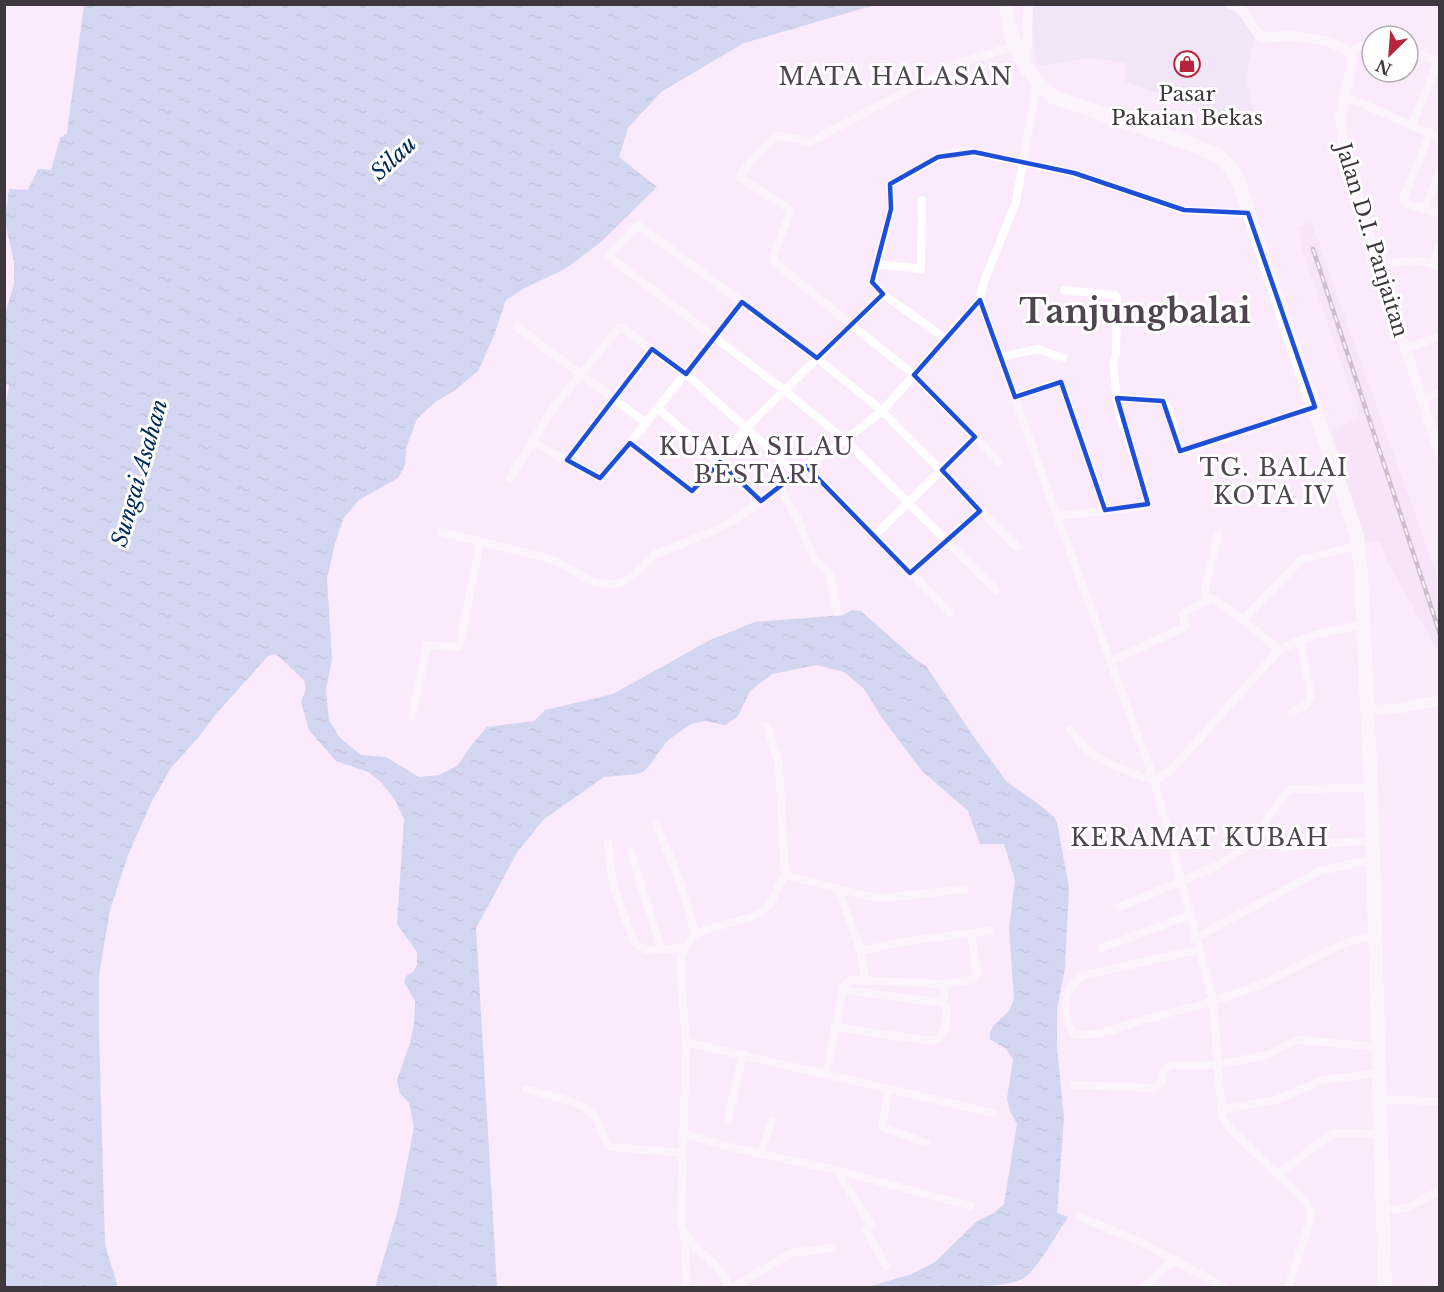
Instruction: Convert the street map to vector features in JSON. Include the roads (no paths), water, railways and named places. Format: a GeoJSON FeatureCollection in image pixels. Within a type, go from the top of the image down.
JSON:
{"type":"FeatureCollection","features":[{"type":"Feature","properties":{"kind":"highway"},"geometry":{"type":"LineString","coordinates":[[1006,4],[1007,21],[1014,46],[1037,83],[1053,97],[1194,145],[1219,156],[1229,166],[1239,183],[1359,545],[1371,788],[1385,1287]]}},
{"type":"Feature","properties":{"kind":"main road"},"geometry":{"type":"LineString","coordinates":[[1026,68],[1028,4]]}},
{"type":"Feature","properties":{"kind":"main road"},"geometry":{"type":"LineString","coordinates":[[1230,4],[1246,14],[1257,32],[1263,37],[1290,36],[1309,39],[1335,45],[1350,53]]}},
{"type":"Feature","properties":{"kind":"main road","name":"Jalan D.I. Panjaitan"},"geometry":{"type":"LineString","coordinates":[[1350,53],[1352,63],[1340,118],[1342,140],[1379,267],[1439,451]]}},
{"type":"Feature","properties":{"kind":"main road"},"geometry":{"type":"LineString","coordinates":[[1368,711],[1396,709],[1440,700]]}},
{"type":"Feature","properties":{"kind":"street"},"geometry":{"type":"LineString","coordinates":[[999,462],[914,375],[775,262],[773,255],[789,213],[788,208],[740,178],[740,175],[775,137],[783,135],[810,142],[957,64],[1014,46]]}},
{"type":"Feature","properties":{"kind":"street"},"geometry":{"type":"LineString","coordinates":[[1350,53],[1360,47]]}},
{"type":"Feature","properties":{"kind":"street"},"geometry":{"type":"LineString","coordinates":[[1412,125],[1439,61],[1420,55]]}},
{"type":"Feature","properties":{"kind":"street"},"geometry":{"type":"LineString","coordinates":[[1037,83],[1016,202],[983,284],[980,300],[1154,780],[1213,1000],[1221,1110],[1226,1124],[1307,1203],[1311,1212],[1288,1287]]}},
{"type":"Feature","properties":{"kind":"street"},"geometry":{"type":"LineString","coordinates":[[1345,96],[1440,138]]}},
{"type":"Feature","properties":{"kind":"street"},"geometry":{"type":"LineString","coordinates":[[1430,133],[1403,199],[1406,203],[1440,214]]}},
{"type":"Feature","properties":{"kind":"street"},"geometry":{"type":"LineString","coordinates":[[946,339],[883,294],[872,282],[891,209],[889,187],[892,182],[938,157],[962,150],[1023,161],[1091,178],[1178,208],[1197,212],[1248,213]]}},
{"type":"Feature","properties":{"kind":"street"},"geometry":{"type":"LineString","coordinates":[[1425,208],[1440,170]]}},
{"type":"Feature","properties":{"kind":"street"},"geometry":{"type":"LineString","coordinates":[[876,264],[921,269],[922,200]]}},
{"type":"Feature","properties":{"kind":"street"},"geometry":{"type":"LineString","coordinates":[[996,590],[845,440],[784,390],[608,256],[638,225],[817,358],[882,411],[1017,547]]}},
{"type":"Feature","properties":{"kind":"street"},"geometry":{"type":"LineString","coordinates":[[1379,267],[1404,260],[1424,261],[1436,265],[1440,244]]}},
{"type":"Feature","properties":{"kind":"street"},"geometry":{"type":"LineString","coordinates":[[1057,516],[1142,507],[1148,504],[1148,498],[1119,414],[1113,365],[1116,353],[1117,297],[1064,291]]}},
{"type":"Feature","properties":{"kind":"street"},"geometry":{"type":"LineString","coordinates":[[630,443],[694,492],[746,428],[883,294]]}},
{"type":"Feature","properties":{"kind":"street"},"geometry":{"type":"LineString","coordinates":[[441,532],[547,558],[595,583],[617,584],[634,575],[654,555],[716,530],[761,501],[806,465],[845,440],[882,411],[980,300]]}},
{"type":"Feature","properties":{"kind":"street"},"geometry":{"type":"LineString","coordinates":[[531,441],[600,478],[605,476],[742,302]]}},
{"type":"Feature","properties":{"kind":"street"},"geometry":{"type":"LineString","coordinates":[[517,327],[646,423]]}},
{"type":"Feature","properties":{"kind":"street"},"geometry":{"type":"LineString","coordinates":[[510,480],[531,441],[553,408],[579,374],[618,329],[622,328],[686,374],[796,473]]}},
{"type":"Feature","properties":{"kind":"street"},"geometry":{"type":"LineString","coordinates":[[1405,349],[1440,336]]}},
{"type":"Feature","properties":{"kind":"street"},"geometry":{"type":"LineString","coordinates":[[567,460],[652,349]]}},
{"type":"Feature","properties":{"kind":"street"},"geometry":{"type":"LineString","coordinates":[[1000,357],[1038,349],[1063,358]]}},
{"type":"Feature","properties":{"kind":"street"},"geometry":{"type":"LineString","coordinates":[[1015,397],[1054,384],[1061,387],[1105,510]]}},
{"type":"Feature","properties":{"kind":"street"},"geometry":{"type":"LineString","coordinates":[[1422,399],[1440,393]]}},
{"type":"Feature","properties":{"kind":"street"},"geometry":{"type":"LineString","coordinates":[[1117,398],[1163,401],[1168,409],[1178,449],[1185,452],[1315,407]]}},
{"type":"Feature","properties":{"kind":"street"},"geometry":{"type":"LineString","coordinates":[[658,408],[761,501]]}},
{"type":"Feature","properties":{"kind":"street"},"geometry":{"type":"LineString","coordinates":[[874,536],[975,437]]}},
{"type":"Feature","properties":{"kind":"street"},"geometry":{"type":"LineString","coordinates":[[806,465],[950,613]]}},
{"type":"Feature","properties":{"kind":"street"},"geometry":{"type":"LineString","coordinates":[[779,486],[797,518],[814,559],[830,574],[837,612]]}},
{"type":"Feature","properties":{"kind":"street"},"geometry":{"type":"LineString","coordinates":[[910,573],[980,511]]}},
{"type":"Feature","properties":{"kind":"street"},"geometry":{"type":"LineString","coordinates":[[1206,600],[1206,589],[1218,535]]}},
{"type":"Feature","properties":{"kind":"street"},"geometry":{"type":"LineString","coordinates":[[412,716],[427,645],[454,647],[460,644],[480,542]]}},
{"type":"Feature","properties":{"kind":"street"},"geometry":{"type":"LineString","coordinates":[[1243,620],[1301,560],[1359,545]]}},
{"type":"Feature","properties":{"kind":"street"},"geometry":{"type":"LineString","coordinates":[[1111,661],[1182,628],[1185,626],[1183,613],[1212,598],[1279,650]]}},
{"type":"Feature","properties":{"kind":"street"},"geometry":{"type":"LineString","coordinates":[[1070,730],[1085,748],[1104,760],[1154,780],[1172,770],[1279,650],[1300,640],[1337,629],[1363,625]]}},
{"type":"Feature","properties":{"kind":"street"},"geometry":{"type":"LineString","coordinates":[[1291,712],[1306,705],[1311,696],[1300,640]]}},
{"type":"Feature","properties":{"kind":"street"},"geometry":{"type":"LineString","coordinates":[[687,1287],[684,1235],[681,1223],[686,1042],[681,958],[685,947],[695,935],[761,912],[769,905],[785,875],[779,764],[766,726]]}},
{"type":"Feature","properties":{"kind":"street"},"geometry":{"type":"LineString","coordinates":[[1120,906],[1217,866],[1250,845],[1284,795],[1292,789],[1371,788]]}},
{"type":"Feature","properties":{"kind":"street"},"geometry":{"type":"LineString","coordinates":[[656,826],[682,885],[695,935]]}},
{"type":"Feature","properties":{"kind":"street"},"geometry":{"type":"LineString","coordinates":[[1263,827],[1282,848],[1371,841]]}},
{"type":"Feature","properties":{"kind":"street"},"geometry":{"type":"LineString","coordinates":[[608,843],[613,885],[634,942],[641,948],[685,947]]}},
{"type":"Feature","properties":{"kind":"street"},"geometry":{"type":"LineString","coordinates":[[631,852],[661,949]]}},
{"type":"Feature","properties":{"kind":"street"},"geometry":{"type":"LineString","coordinates":[[1195,938],[1320,871],[1372,859]]}},
{"type":"Feature","properties":{"kind":"street"},"geometry":{"type":"LineString","coordinates":[[785,875],[862,895],[885,897],[964,889]]}},
{"type":"Feature","properties":{"kind":"street"},"geometry":{"type":"LineString","coordinates":[[838,889],[861,951],[865,981]]}},
{"type":"Feature","properties":{"kind":"street"},"geometry":{"type":"LineString","coordinates":[[1102,948],[1190,915]]}},
{"type":"Feature","properties":{"kind":"street"},"geometry":{"type":"LineString","coordinates":[[861,951],[902,941],[990,931]]}},
{"type":"Feature","properties":{"kind":"street"},"geometry":{"type":"LineString","coordinates":[[826,1074],[845,985],[851,980],[945,984],[974,979],[977,976],[971,933]]}},
{"type":"Feature","properties":{"kind":"street"},"geometry":{"type":"LineString","coordinates":[[1200,949],[1082,976],[1072,985],[1067,996],[1070,1028],[1074,1034],[1082,1035],[1119,1027],[1213,1000],[1260,985],[1346,942],[1376,935]]}},
{"type":"Feature","properties":{"kind":"street"},"geometry":{"type":"LineString","coordinates":[[835,1027],[922,1040],[938,1040],[943,1034],[947,1008],[943,1002],[945,984]]}},
{"type":"Feature","properties":{"kind":"street"},"geometry":{"type":"LineString","coordinates":[[843,990],[943,1002]]}},
{"type":"Feature","properties":{"kind":"street"},"geometry":{"type":"LineString","coordinates":[[1074,1085],[1155,1088],[1162,1083],[1164,1070],[1172,1065],[1217,1065],[1273,1053],[1294,1041],[1301,1040],[1378,1047]]}},
{"type":"Feature","properties":{"kind":"street"},"geometry":{"type":"LineString","coordinates":[[686,1042],[993,1113]]}},
{"type":"Feature","properties":{"kind":"street"},"geometry":{"type":"LineString","coordinates":[[728,1119],[743,1054]]}},
{"type":"Feature","properties":{"kind":"street"},"geometry":{"type":"LineString","coordinates":[[1221,1110],[1276,1100],[1323,1080],[1379,1073]]}},
{"type":"Feature","properties":{"kind":"street"},"geometry":{"type":"LineString","coordinates":[[526,1089],[577,1104],[586,1109],[597,1120],[611,1147],[684,1153]]}},
{"type":"Feature","properties":{"kind":"street"},"geometry":{"type":"LineString","coordinates":[[889,1089],[882,1127],[926,1143]]}},
{"type":"Feature","properties":{"kind":"street"},"geometry":{"type":"LineString","coordinates":[[1380,1100],[1439,1101]]}},
{"type":"Feature","properties":{"kind":"street"},"geometry":{"type":"LineString","coordinates":[[761,1154],[772,1120]]}},
{"type":"Feature","properties":{"kind":"street"},"geometry":{"type":"LineString","coordinates":[[1278,1174],[1333,1133],[1381,1134]]}},
{"type":"Feature","properties":{"kind":"street"},"geometry":{"type":"LineString","coordinates":[[684,1134],[836,1170],[970,1206]]}},
{"type":"Feature","properties":{"kind":"street"},"geometry":{"type":"LineString","coordinates":[[836,1170],[875,1224],[866,1230],[886,1266]]}},
{"type":"Feature","properties":{"kind":"street"},"geometry":{"type":"LineString","coordinates":[[1383,1210],[1408,1208],[1440,1190]]}},
{"type":"Feature","properties":{"kind":"street"},"geometry":{"type":"LineString","coordinates":[[1080,1216],[1174,1259],[1223,1287]]}},
{"type":"Feature","properties":{"kind":"street"},"geometry":{"type":"LineString","coordinates":[[684,1235],[723,1273],[730,1287],[791,1253],[832,1248]]}},
{"type":"Feature","properties":{"kind":"street"},"geometry":{"type":"LineString","coordinates":[[1143,1287],[1174,1259]]}},
{"type":"Feature","properties":{"kind":"water"},"geometry":{"type":"Polygon","coordinates":[[[84,5],[875,5],[744,43],[661,92],[628,128],[619,157],[657,187],[601,242],[565,269],[506,300],[493,338],[478,371],[454,391],[435,402],[417,419],[406,448],[405,465],[398,478],[359,500],[343,519],[327,579],[332,659],[326,690],[329,720],[340,738],[361,755],[386,757],[419,777],[439,775],[457,766],[487,727],[534,721],[545,710],[613,694],[710,640],[755,622],[843,615],[852,610],[861,611],[926,666],[1007,782],[1040,805],[1054,817],[1057,823],[1069,887],[1065,968],[1057,1009],[1057,1048],[1064,1117],[1057,1213],[1068,1217],[1042,1258],[1024,1278],[1012,1282],[973,1287],[868,1287],[912,1274],[935,1262],[977,1221],[994,1213],[1004,1204],[1017,1124],[1007,1099],[1013,1059],[1006,1049],[990,1039],[990,1032],[1009,1011],[1014,999],[1009,928],[1015,880],[1004,844],[980,844],[968,811],[922,771],[882,718],[864,689],[844,672],[817,665],[772,674],[750,691],[738,716],[726,725],[704,721],[691,724],[668,740],[643,772],[604,777],[544,819],[518,851],[476,928],[497,1287],[375,1287],[398,1210],[414,1127],[409,1103],[399,1092],[397,1080],[414,1024],[415,1001],[404,982],[406,976],[413,972],[417,965],[417,952],[397,924],[404,819],[395,800],[381,782],[368,772],[336,761],[309,730],[301,702],[306,689],[304,680],[274,654],[268,656],[171,768],[151,803],[128,855],[110,910],[99,975],[99,1033],[105,1245],[118,1287],[5,1287],[4,405],[9,385],[5,384],[4,317],[14,284],[14,262],[5,222],[9,189],[28,190],[38,169],[51,170],[60,138],[67,133],[84,5]]]}},
{"type":"Feature","properties":{"kind":"railway"},"geometry":{"type":"LineString","coordinates":[[1313,249],[1440,634]]}},
{"type":"Feature","properties":{"kind":"place","name":"Pasar Pakaian Bekas"},"geometry":{"type":"Point","coordinates":[1187,64]}},
{"type":"Feature","properties":{"kind":"district","name":"MATA HALASAN"},"geometry":{"type":"Point","coordinates":[896,77]}},
{"type":"Feature","properties":{"kind":"district","name":"Tanjungbalai"},"geometry":{"type":"Point","coordinates":[1135,311]}},
{"type":"Feature","properties":{"kind":"district","name":"KUALA SILAU BESTARI"},"geometry":{"type":"Point","coordinates":[757,461]}},
{"type":"Feature","properties":{"kind":"district","name":"TG. BALAI KOTA IV"},"geometry":{"type":"Point","coordinates":[1274,482]}},
{"type":"Feature","properties":{"kind":"district","name":"KERAMAT KUBAH"},"geometry":{"type":"Point","coordinates":[1200,838]}},
{"type":"Feature","properties":{"kind":"water label","name":"Silau"},"geometry":{"type":"Point","coordinates":[393,158]}},
{"type":"Feature","properties":{"kind":"water label","name":"Sungai Asahan"},"geometry":{"type":"Point","coordinates":[139,473]}}]}
